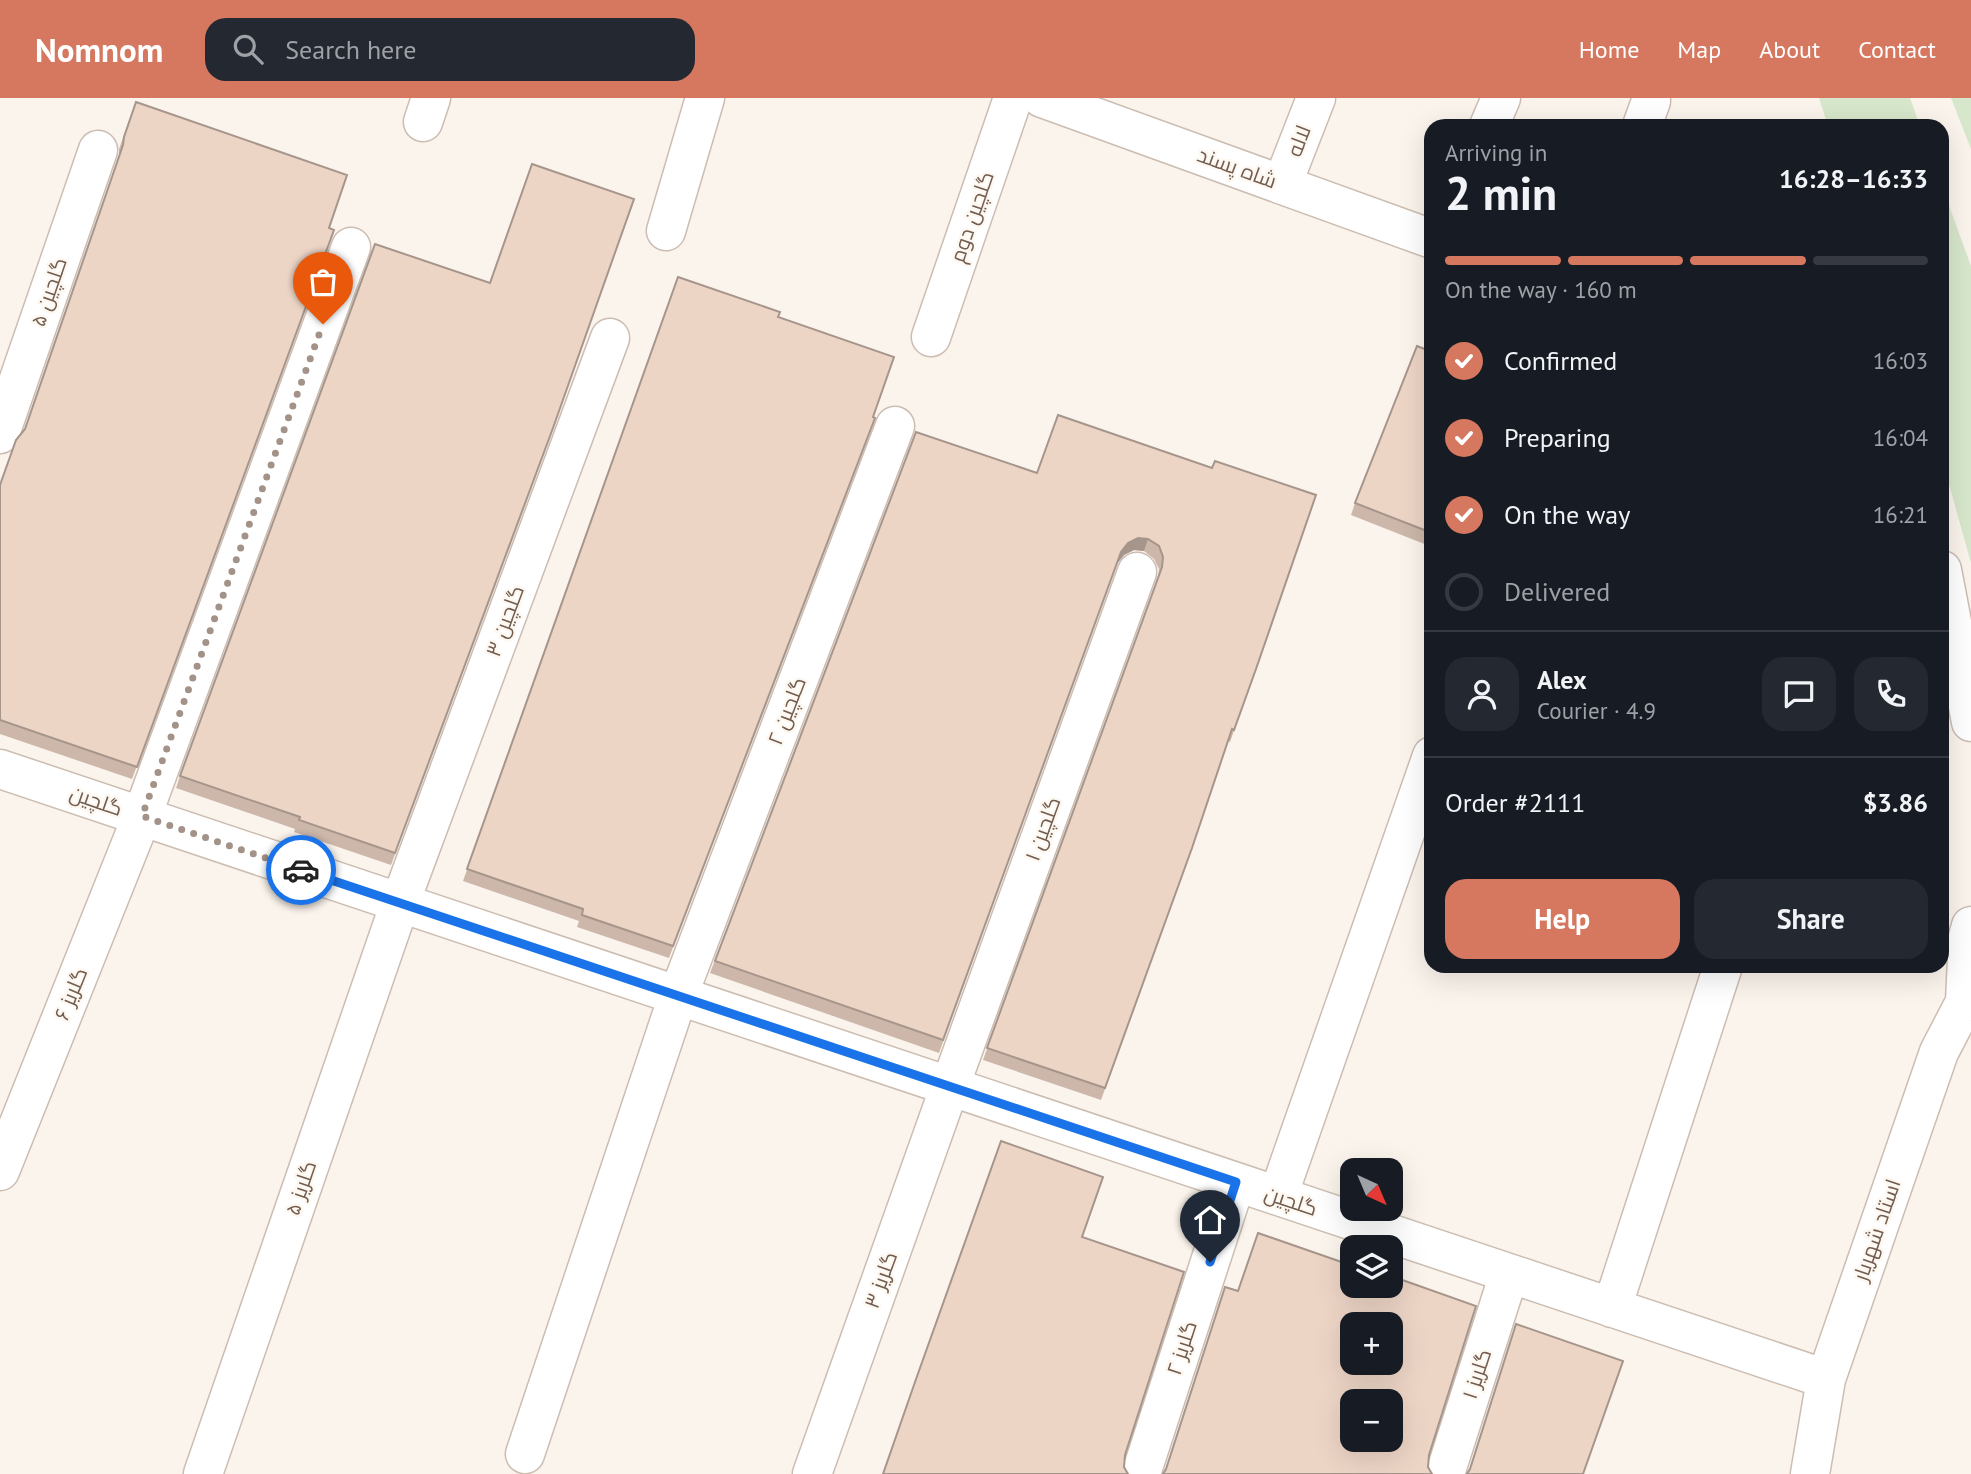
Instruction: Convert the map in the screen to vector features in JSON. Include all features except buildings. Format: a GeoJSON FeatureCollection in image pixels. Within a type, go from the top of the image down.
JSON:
{"type":"FeatureCollection","features":[{"type":"Feature","properties":{"kind":"street"},"geometry":{"type":"LineString","coordinates":[[666,231],[705,98]]}},
{"type":"Feature","properties":{"kind":"street","name":"گلچین دوم"},"geometry":{"type":"LineString","coordinates":[[931,337],[1013,98]]}},
{"type":"Feature","properties":{"kind":"street","name":"شاه پسند"},"geometry":{"type":"LineString","coordinates":[[1042,98],[1424,236]]}},
{"type":"Feature","properties":{"kind":"street","name":"لاله"},"geometry":{"type":"LineString","coordinates":[[1282,185],[1316,98]]}},
{"type":"Feature","properties":{"kind":"street"},"geometry":{"type":"LineString","coordinates":[[1492,119],[1501,98]]}},
{"type":"Feature","properties":{"kind":"street","name":"گلچین ۵"},"geometry":{"type":"LineString","coordinates":[[0,434],[98,149]]}},
{"type":"Feature","properties":{"kind":"street","name":"گلریز ۶"},"geometry":{"type":"LineString","coordinates":[[0,1171],[142,816],[351,247]]}},
{"type":"Feature","properties":{"kind":"street","name":"گلچین ۳"},"geometry":{"type":"LineString","coordinates":[[400,903],[610,338]]}},
{"type":"Feature","properties":{"kind":"street","name":"گلچین ۲"},"geometry":{"type":"LineString","coordinates":[[525,1454],[678,996],[895,426]]}},
{"type":"Feature","properties":{"kind":"street","name":"گلچین ۱"},"geometry":{"type":"LineString","coordinates":[[950,1086],[1137,572]]}},
{"type":"Feature","properties":{"kind":"street"},"geometry":{"type":"LineString","coordinates":[[1949,607],[1971,722]]}},
{"type":"Feature","properties":{"kind":"street","name":"گلچین"},"geometry":{"type":"LineString","coordinates":[[0,769],[1826,1379]]}},
{"type":"Feature","properties":{"kind":"street"},"geometry":{"type":"LineString","coordinates":[[1278,1196],[1424,779]]}},
{"type":"Feature","properties":{"kind":"street","name":"گلریز ۵"},"geometry":{"type":"LineString","coordinates":[[203,1474],[400,903]]}},
{"type":"Feature","properties":{"kind":"street"},"geometry":{"type":"LineString","coordinates":[[1968,999],[1968,937],[1971,926]]}},
{"type":"Feature","properties":{"kind":"street"},"geometry":{"type":"LineString","coordinates":[[1612,1308],[1721,973]]}},
{"type":"Feature","properties":{"kind":"street","name":"استاد شهریار"},"geometry":{"type":"LineString","coordinates":[[1810,1474],[1826,1379],[1939,1052],[1968,999]]}},
{"type":"Feature","properties":{"kind":"street","name":"گلریز ۳"},"geometry":{"type":"LineString","coordinates":[[812,1474],[950,1086]]}},
{"type":"Feature","properties":{"kind":"street","name":"گلریز ۲"},"geometry":{"type":"LineString","coordinates":[[1141,1474],[1236,1182]]}},
{"type":"Feature","properties":{"kind":"street","name":"گلریز ۱"},"geometry":{"type":"LineString","coordinates":[[1444,1474],[1509,1273]]}},
{"type":"Feature","properties":{"kind":"green space"},"geometry":{"type":"Polygon","coordinates":[[[1819,98],[1910,98],[1918,119],[1826,119],[1819,98]]]}},
{"type":"Feature","properties":{"kind":"green space"},"geometry":{"type":"Polygon","coordinates":[[[1951,98],[1971,98],[1971,149],[1951,98]]]}},
{"type":"Feature","properties":{"kind":"green space"},"geometry":{"type":"Polygon","coordinates":[[[1949,206],[1971,266],[1971,563],[1949,484],[1949,206]]]}},
{"type":"Feature","properties":{"kind":"way so far"},"geometry":{"type":"LineString","coordinates":[[301,870],[142,816],[323,324]]}},
{"type":"Feature","properties":{"kind":"route"},"geometry":{"type":"LineString","coordinates":[[301,870],[1236,1182],[1210,1262]]}}]}
